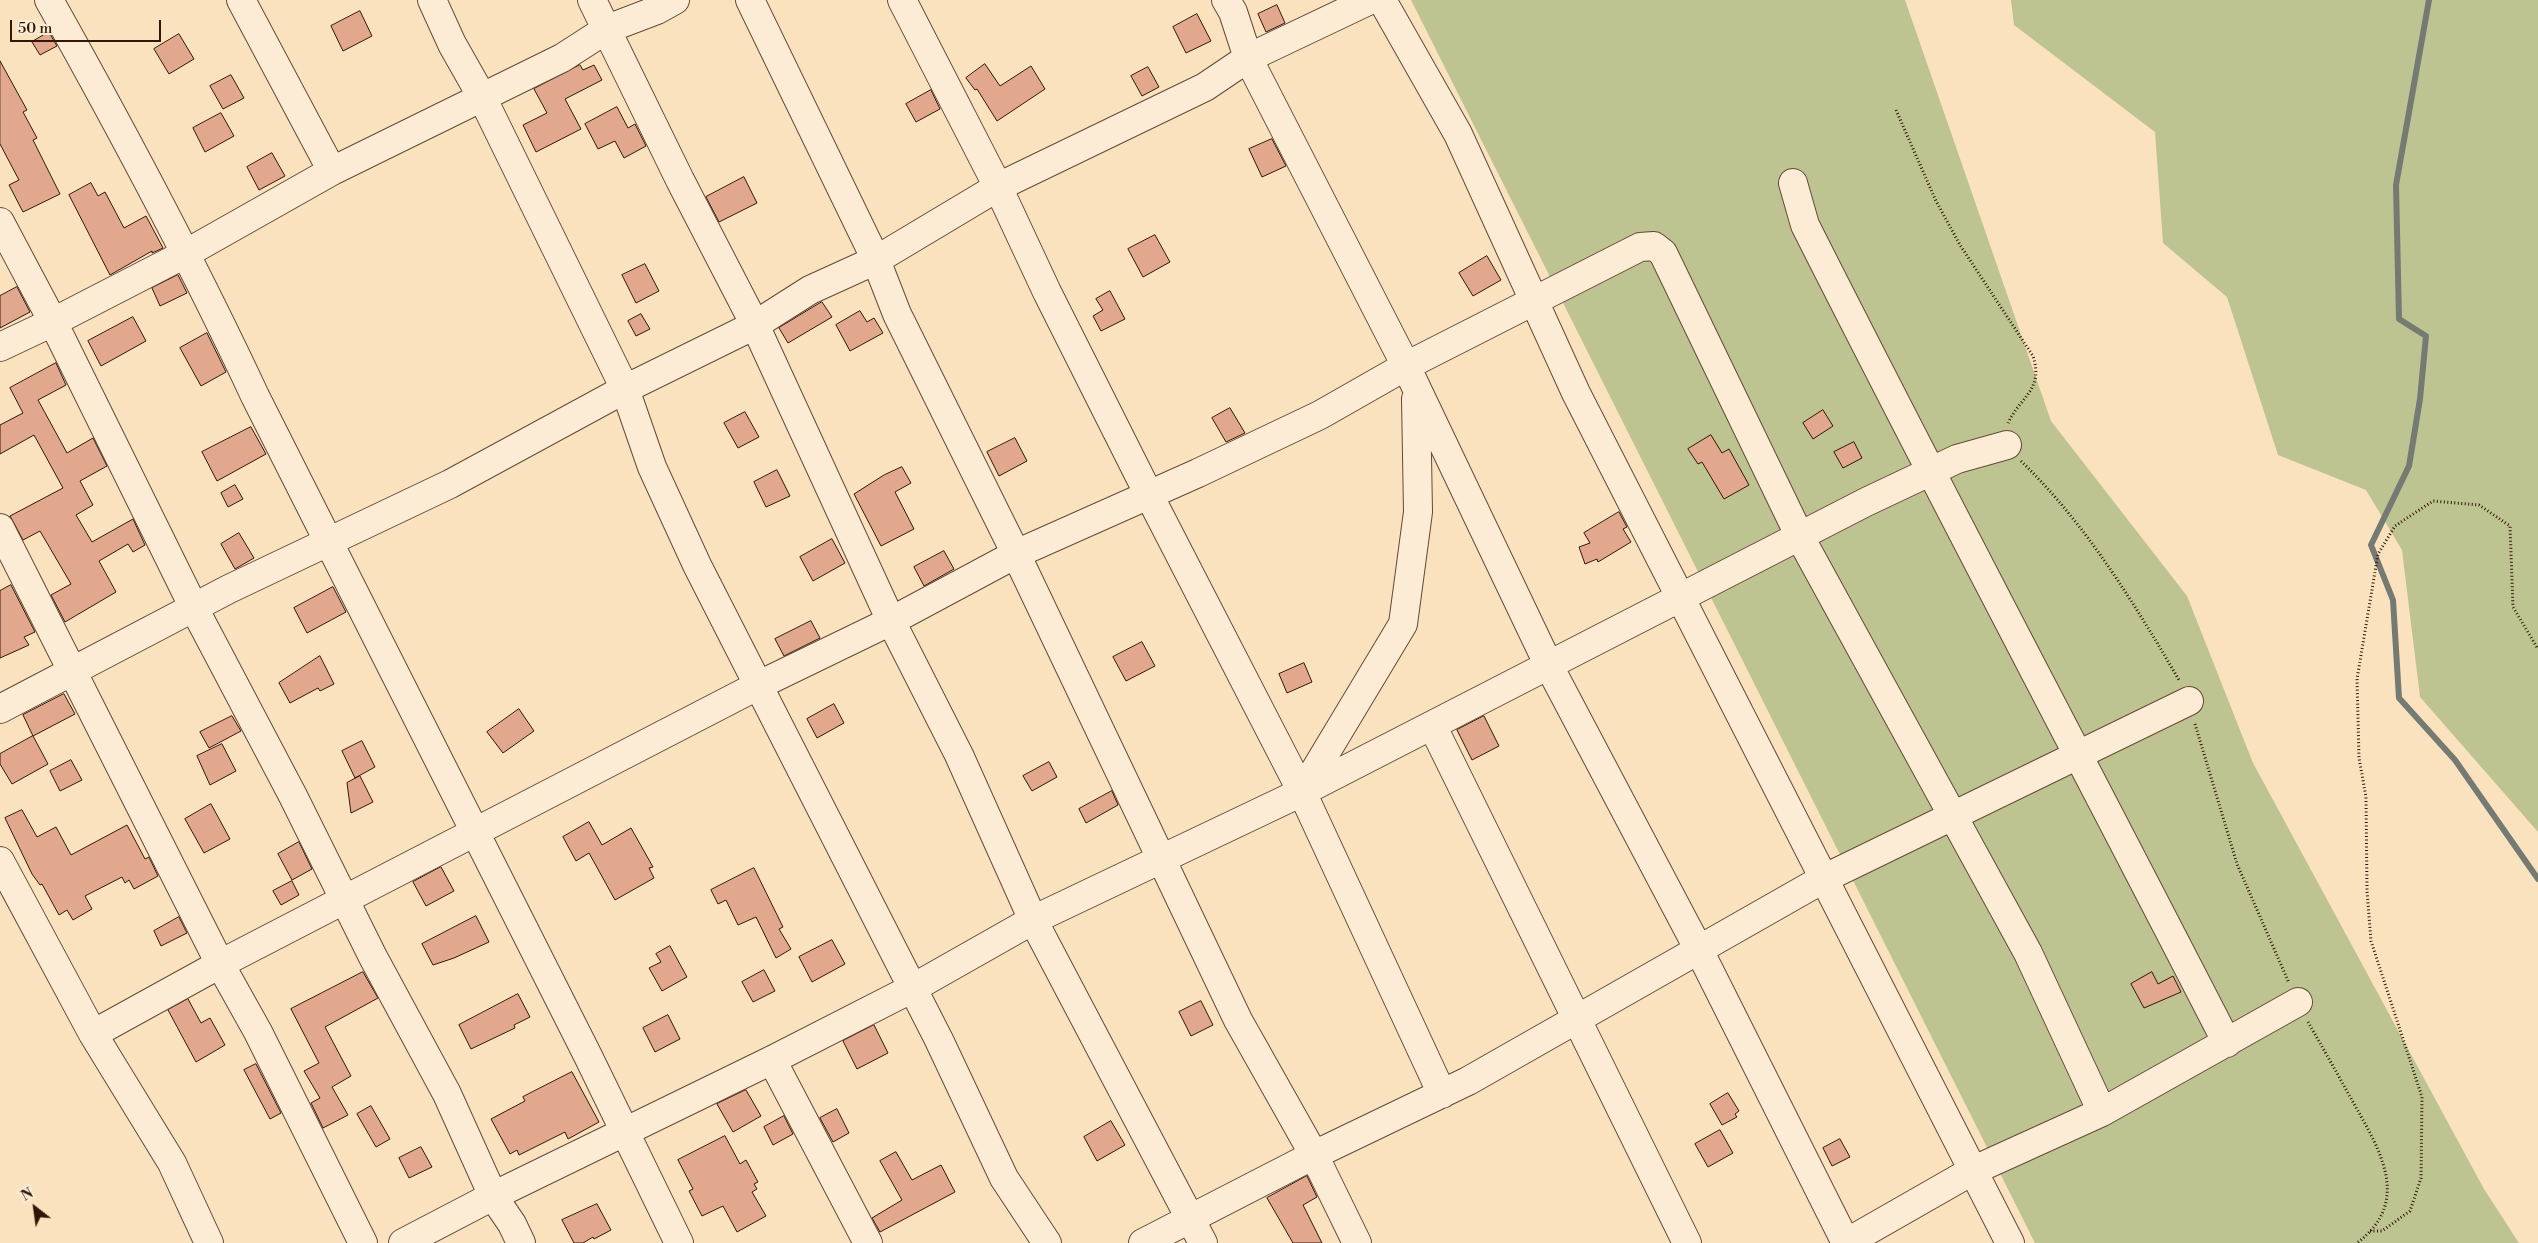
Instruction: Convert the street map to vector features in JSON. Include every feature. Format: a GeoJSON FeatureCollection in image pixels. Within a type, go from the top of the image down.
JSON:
{"type":"FeatureCollection","features":[{"type":"Feature","properties":{"kind":"street"},"geometry":{"type":"LineString","coordinates":[[49,0],[130,144],[185,254],[207,293],[327,543],[475,833],[679,1243]]}},
{"type":"Feature","properties":{"kind":"street"},"geometry":{"type":"LineString","coordinates":[[241,0],[332,171]]}},
{"type":"Feature","properties":{"kind":"street"},"geometry":{"type":"LineString","coordinates":[[432,0],[452,44],[482,97],[625,389],[652,467],[674,519],[913,988],[1004,1178],[1047,1243]]}},
{"type":"Feature","properties":{"kind":"street"},"geometry":{"type":"LineString","coordinates":[[592,0],[608,29],[680,180],[755,324],[891,621],[958,755],[1034,920],[1203,1243]]}},
{"type":"Feature","properties":{"kind":"street"},"geometry":{"type":"LineString","coordinates":[[0,346],[53,322],[185,254],[332,171],[562,58],[608,29],[657,10],[675,0]]}},
{"type":"Feature","properties":{"kind":"street"},"geometry":{"type":"LineString","coordinates":[[750,0],[876,260],[897,314],[1016,554],[1254,1053],[1314,1155],[1357,1243]]}},
{"type":"Feature","properties":{"kind":"street"},"geometry":{"type":"LineString","coordinates":[[902,0],[998,187],[1047,292],[1149,495],[1302,792],[1442,1094]]}},
{"type":"Feature","properties":{"kind":"street"},"geometry":{"type":"LineString","coordinates":[[1226,0],[1233,12],[1248,58],[1411,376],[1549,666],[1699,950],[1846,1243],[1972,1171],[2102,1112],[2298,1002]]}},
{"type":"Feature","properties":{"kind":"street"},"geometry":{"type":"LineString","coordinates":[[0,709],[229,589],[450,484],[625,389],[755,324],[810,290],[876,260],[998,187],[1205,87],[1248,58],[1370,0]]}},
{"type":"Feature","properties":{"kind":"street"},"geometry":{"type":"LineString","coordinates":[[1382,0],[1458,134],[1576,393],[2010,1243]]}},
{"type":"Feature","properties":{"kind":"street"},"geometry":{"type":"LineString","coordinates":[[1792,183],[1805,226],[1930,472],[2079,754],[2227,1043]]}},
{"type":"Feature","properties":{"kind":"street"},"geometry":{"type":"LineString","coordinates":[[0,222],[53,322],[194,608],[447,1094],[493,1196],[512,1224],[521,1243]]}},
{"type":"Feature","properties":{"kind":"street"},"geometry":{"type":"LineString","coordinates":[[93,1034],[220,964],[759,685],[891,621],[1016,554],[1149,495],[1320,415],[1411,376],[1534,300],[1640,247],[1654,246],[1663,253],[1800,537],[2028,953],[2102,1112]]}},
{"type":"Feature","properties":{"kind":"street"},"geometry":{"type":"LineString","coordinates":[[1302,792],[1403,624],[1418,512],[1411,376]]}},
{"type":"Feature","properties":{"kind":"street"},"geometry":{"type":"LineString","coordinates":[[403,1243],[493,1196],[772,1060],[913,988],[1034,920],[1162,860],[1433,727],[1679,596],[1957,459],[2007,445]]}},
{"type":"Feature","properties":{"kind":"street"},"geometry":{"type":"LineString","coordinates":[[0,528],[220,964],[258,1032],[363,1243]]}},
{"type":"Feature","properties":{"kind":"street"},"geometry":{"type":"LineString","coordinates":[[1143,1243],[1314,1155],[1442,1094],[1823,880],[2189,701]]}},
{"type":"Feature","properties":{"kind":"street"},"geometry":{"type":"LineString","coordinates":[[1433,727],[1575,1020],[1687,1243]]}},
{"type":"Feature","properties":{"kind":"street"},"geometry":{"type":"LineString","coordinates":[[0,861],[93,1034],[172,1163],[209,1243]]}},
{"type":"Feature","properties":{"kind":"street"},"geometry":{"type":"LineString","coordinates":[[772,1060],[868,1243]]}},
{"type":"Feature","properties":{"kind":"path"},"geometry":{"type":"LineString","coordinates":[[1896,110],[1928,183],[1960,245],[2033,356],[2035,380],[2028,396],[2009,420],[2005,436],[2007,445],[2041,481],[2122,584],[2189,701],[2236,864],[2298,1002],[2380,1150],[2387,1184],[2387,1202],[2382,1216],[2357,1243]]}},
{"type":"Feature","properties":{"kind":"path"},"geometry":{"type":"LineString","coordinates":[[2370,1231],[2382,1231],[2410,1211],[2421,1178],[2422,1097],[2371,941],[2367,891],[2366,798],[2358,758],[2356,720],[2357,679],[2378,554],[2395,526],[2433,501],[2479,505],[2510,526],[2513,607],[2538,649]]}},
{"type":"Feature","properties":{"kind":"green space"},"geometry":{"type":"Polygon","coordinates":[[[1411,0],[1905,0],[2051,421],[2187,596],[2253,763],[2484,1189],[2519,1243],[2035,1243],[1411,0]]]}},
{"type":"Feature","properties":{"kind":"green space"},"geometry":{"type":"Polygon","coordinates":[[[2011,0],[2538,0],[2538,832],[2420,697],[2402,550],[2366,490],[2278,455],[2227,297],[2163,243],[2155,132],[2014,25],[2011,0]]]}},
{"type":"Feature","properties":{"kind":"building"},"geometry":{"type":"Polygon","coordinates":[[[1277,5],[1285,23],[1266,32],[1258,14],[1277,5]]]}},
{"type":"Feature","properties":{"kind":"building"},"geometry":{"type":"Polygon","coordinates":[[[360,11],[372,36],[343,51],[331,26],[360,11]]]}},
{"type":"Feature","properties":{"kind":"building"},"geometry":{"type":"Polygon","coordinates":[[[1197,14],[1211,41],[1186,53],[1173,27],[1197,14]]]}},
{"type":"Feature","properties":{"kind":"building"},"geometry":{"type":"Polygon","coordinates":[[[49,32],[57,46],[40,55],[32,42],[49,32]]]}},
{"type":"Feature","properties":{"kind":"building"},"geometry":{"type":"Polygon","coordinates":[[[179,34],[194,59],[169,74],[154,49],[179,34]]]}},
{"type":"Feature","properties":{"kind":"building"},"geometry":{"type":"Polygon","coordinates":[[[0,61],[27,110],[23,112],[37,138],[33,140],[60,194],[23,212],[9,185],[19,180],[0,144],[0,61]]]}},
{"type":"Feature","properties":{"kind":"building"},"geometry":{"type":"Polygon","coordinates":[[[985,64],[1000,86],[1031,66],[1045,89],[997,121],[977,89],[975,90],[966,78],[985,64]]]}},
{"type":"Feature","properties":{"kind":"building"},"geometry":{"type":"Polygon","coordinates":[[[580,65],[583,70],[594,65],[602,80],[565,99],[581,129],[536,152],[523,125],[547,113],[534,89],[580,65]]]}},
{"type":"Feature","properties":{"kind":"building"},"geometry":{"type":"Polygon","coordinates":[[[1148,67],[1159,87],[1142,96],[1131,76],[1148,67]]]}},
{"type":"Feature","properties":{"kind":"building"},"geometry":{"type":"Polygon","coordinates":[[[231,75],[244,98],[223,109],[210,86],[231,75]]]}},
{"type":"Feature","properties":{"kind":"building"},"geometry":{"type":"Polygon","coordinates":[[[931,90],[940,109],[916,122],[906,104],[931,90]]]}},
{"type":"Feature","properties":{"kind":"building"},"geometry":{"type":"Polygon","coordinates":[[[617,107],[628,128],[635,124],[646,146],[624,158],[615,141],[598,149],[585,124],[617,107]]]}},
{"type":"Feature","properties":{"kind":"building"},"geometry":{"type":"Polygon","coordinates":[[[221,113],[234,136],[205,152],[193,128],[221,113]]]}},
{"type":"Feature","properties":{"kind":"building"},"geometry":{"type":"Polygon","coordinates":[[[1272,139],[1286,166],[1262,177],[1249,149],[1272,139]]]}},
{"type":"Feature","properties":{"kind":"building"},"geometry":{"type":"Polygon","coordinates":[[[272,153],[285,176],[259,190],[247,167],[272,153]]]}},
{"type":"Feature","properties":{"kind":"building"},"geometry":{"type":"Polygon","coordinates":[[[744,177],[757,203],[719,222],[706,197],[744,177]]]}},
{"type":"Feature","properties":{"kind":"building"},"geometry":{"type":"Polygon","coordinates":[[[91,183],[98,196],[105,192],[124,228],[146,216],[163,248],[152,253],[152,251],[110,275],[69,195],[91,183]]]}},
{"type":"Feature","properties":{"kind":"building"},"geometry":{"type":"Polygon","coordinates":[[[1155,235],[1170,262],[1143,277],[1128,249],[1155,235]]]}},
{"type":"Feature","properties":{"kind":"building"},"geometry":{"type":"Polygon","coordinates":[[[1487,256],[1501,280],[1473,296],[1459,273],[1487,256]]]}},
{"type":"Feature","properties":{"kind":"building"},"geometry":{"type":"Polygon","coordinates":[[[645,264],[659,291],[636,303],[622,275],[645,264]]]}},
{"type":"Feature","properties":{"kind":"building"},"geometry":{"type":"Polygon","coordinates":[[[178,275],[187,293],[160,306],[152,288],[178,275]]]}},
{"type":"Feature","properties":{"kind":"building"},"geometry":{"type":"Polygon","coordinates":[[[17,287],[30,312],[0,328],[0,296],[17,287]]]}},
{"type":"Feature","properties":{"kind":"building"},"geometry":{"type":"Polygon","coordinates":[[[1110,291],[1125,319],[1101,331],[1093,316],[1103,310],[1096,299],[1110,291]]]}},
{"type":"Feature","properties":{"kind":"building"},"geometry":{"type":"Polygon","coordinates":[[[822,302],[832,317],[788,343],[779,328],[822,302]]]}},
{"type":"Feature","properties":{"kind":"building"},"geometry":{"type":"Polygon","coordinates":[[[860,311],[867,322],[874,318],[883,333],[850,351],[836,325],[860,311]]]}},
{"type":"Feature","properties":{"kind":"building"},"geometry":{"type":"Polygon","coordinates":[[[641,314],[650,329],[636,336],[628,321],[641,314]]]}},
{"type":"Feature","properties":{"kind":"building"},"geometry":{"type":"Polygon","coordinates":[[[133,317],[146,341],[101,366],[88,341],[133,317]]]}},
{"type":"Feature","properties":{"kind":"building"},"geometry":{"type":"Polygon","coordinates":[[[207,333],[226,372],[201,386],[180,348],[207,333]]]}},
{"type":"Feature","properties":{"kind":"building"},"geometry":{"type":"Polygon","coordinates":[[[56,363],[66,385],[38,400],[67,453],[93,438],[107,466],[80,481],[93,505],[76,515],[92,542],[133,519],[145,545],[133,552],[128,544],[99,561],[116,592],[65,622],[51,595],[71,584],[40,531],[23,540],[10,516],[63,488],[34,435],[0,454],[0,425],[23,413],[10,388],[56,363]]]}},
{"type":"Feature","properties":{"kind":"building"},"geometry":{"type":"Polygon","coordinates":[[[1230,408],[1245,433],[1226,442],[1212,418],[1230,408]]]}},
{"type":"Feature","properties":{"kind":"building"},"geometry":{"type":"Polygon","coordinates":[[[1823,410],[1833,426],[1813,439],[1803,423],[1823,410]]]}},
{"type":"Feature","properties":{"kind":"building"},"geometry":{"type":"Polygon","coordinates":[[[745,412],[759,437],[738,448],[724,423],[745,412]]]}},
{"type":"Feature","properties":{"kind":"building"},"geometry":{"type":"Polygon","coordinates":[[[251,427],[266,454],[217,481],[202,452],[251,427]]]}},
{"type":"Feature","properties":{"kind":"building"},"geometry":{"type":"Polygon","coordinates":[[[1711,435],[1722,453],[1729,449],[1749,485],[1724,499],[1702,462],[1698,464],[1688,449],[1711,435]]]}},
{"type":"Feature","properties":{"kind":"building"},"geometry":{"type":"Polygon","coordinates":[[[1015,438],[1027,461],[999,476],[987,452],[1015,438]]]}},
{"type":"Feature","properties":{"kind":"building"},"geometry":{"type":"Polygon","coordinates":[[[1854,442],[1862,458],[1843,468],[1834,452],[1854,442]]]}},
{"type":"Feature","properties":{"kind":"building"},"geometry":{"type":"Polygon","coordinates":[[[902,467],[911,483],[895,492],[914,529],[881,546],[854,494],[884,475],[902,467]]]}},
{"type":"Feature","properties":{"kind":"building"},"geometry":{"type":"Polygon","coordinates":[[[777,470],[790,496],[766,507],[754,482],[777,470]]]}},
{"type":"Feature","properties":{"kind":"building"},"geometry":{"type":"Polygon","coordinates":[[[235,485],[243,499],[228,507],[221,493],[235,485]]]}},
{"type":"Feature","properties":{"kind":"building"},"geometry":{"type":"Polygon","coordinates":[[[1619,512],[1627,527],[1623,529],[1631,542],[1598,562],[1597,559],[1585,564],[1579,547],[1590,543],[1584,533],[1619,512]]]}},
{"type":"Feature","properties":{"kind":"building"},"geometry":{"type":"Polygon","coordinates":[[[239,533],[254,558],[235,569],[221,544],[239,533]]]}},
{"type":"Feature","properties":{"kind":"building"},"geometry":{"type":"Polygon","coordinates":[[[832,539],[845,563],[813,581],[800,557],[832,539]]]}},
{"type":"Feature","properties":{"kind":"building"},"geometry":{"type":"Polygon","coordinates":[[[944,551],[954,569],[924,586],[914,567],[944,551]]]}},
{"type":"Feature","properties":{"kind":"building"},"geometry":{"type":"Polygon","coordinates":[[[11,585],[35,632],[24,637],[29,645],[0,658],[0,591],[11,585]]]}},
{"type":"Feature","properties":{"kind":"building"},"geometry":{"type":"Polygon","coordinates":[[[333,587],[346,612],[307,633],[294,608],[333,587]]]}},
{"type":"Feature","properties":{"kind":"building"},"geometry":{"type":"Polygon","coordinates":[[[811,621],[820,638],[784,656],[775,639],[811,621]]]}},
{"type":"Feature","properties":{"kind":"building"},"geometry":{"type":"Polygon","coordinates":[[[1142,642],[1155,666],[1126,681],[1113,657],[1142,642]]]}},
{"type":"Feature","properties":{"kind":"building"},"geometry":{"type":"Polygon","coordinates":[[[320,656],[334,684],[320,691],[318,688],[290,703],[279,683],[320,656]]]}},
{"type":"Feature","properties":{"kind":"building"},"geometry":{"type":"Polygon","coordinates":[[[1304,663],[1312,682],[1287,693],[1279,674],[1304,663]]]}},
{"type":"Feature","properties":{"kind":"building"},"geometry":{"type":"Polygon","coordinates":[[[64,694],[75,714],[33,736],[23,715],[64,694]]]}},
{"type":"Feature","properties":{"kind":"building"},"geometry":{"type":"Polygon","coordinates":[[[834,704],[844,723],[817,738],[807,719],[834,704]]]}},
{"type":"Feature","properties":{"kind":"building"},"geometry":{"type":"Polygon","coordinates":[[[519,709],[534,731],[503,753],[487,732],[519,709]]]}},
{"type":"Feature","properties":{"kind":"building"},"geometry":{"type":"Polygon","coordinates":[[[232,716],[241,731],[209,748],[200,732],[232,716]]]}},
{"type":"Feature","properties":{"kind":"building"},"geometry":{"type":"Polygon","coordinates":[[[1484,716],[1499,746],[1472,760],[1457,730],[1484,716]]]}},
{"type":"Feature","properties":{"kind":"building"},"geometry":{"type":"Polygon","coordinates":[[[33,736],[48,764],[12,784],[0,764],[0,754],[33,736]]]}},
{"type":"Feature","properties":{"kind":"building"},"geometry":{"type":"Polygon","coordinates":[[[362,741],[375,767],[355,778],[342,751],[362,741]]]}},
{"type":"Feature","properties":{"kind":"building"},"geometry":{"type":"Polygon","coordinates":[[[222,744],[236,771],[210,785],[197,756],[222,744]]]}},
{"type":"Feature","properties":{"kind":"building"},"geometry":{"type":"Polygon","coordinates":[[[71,760],[82,780],[60,791],[50,771],[71,760]]]}},
{"type":"Feature","properties":{"kind":"building"},"geometry":{"type":"Polygon","coordinates":[[[1049,762],[1057,777],[1032,791],[1023,776],[1049,762]]]}},
{"type":"Feature","properties":{"kind":"building"},"geometry":{"type":"Polygon","coordinates":[[[360,776],[373,802],[351,813],[347,783],[360,776]]]}},
{"type":"Feature","properties":{"kind":"building"},"geometry":{"type":"Polygon","coordinates":[[[1112,791],[1118,805],[1086,823],[1079,809],[1112,791]]]}},
{"type":"Feature","properties":{"kind":"building"},"geometry":{"type":"Polygon","coordinates":[[[211,804],[230,839],[204,853],[185,819],[211,804]]]}},
{"type":"Feature","properties":{"kind":"building"},"geometry":{"type":"Polygon","coordinates":[[[22,810],[37,837],[56,827],[71,855],[127,825],[145,859],[149,857],[158,876],[134,889],[129,880],[125,883],[122,877],[85,896],[92,909],[73,920],[67,910],[59,915],[42,884],[40,885],[32,874],[5,818],[22,810]]]}},
{"type":"Feature","properties":{"kind":"building"},"geometry":{"type":"Polygon","coordinates":[[[589,822],[602,845],[631,828],[653,867],[649,868],[654,878],[615,900],[589,853],[576,861],[563,837],[589,822]]]}},
{"type":"Feature","properties":{"kind":"building"},"geometry":{"type":"Polygon","coordinates":[[[299,842],[312,869],[292,880],[278,854],[299,842]]]}},
{"type":"Feature","properties":{"kind":"building"},"geometry":{"type":"Polygon","coordinates":[[[441,867],[454,891],[426,906],[413,882],[441,867]]]}},
{"type":"Feature","properties":{"kind":"building"},"geometry":{"type":"Polygon","coordinates":[[[754,868],[783,927],[779,929],[791,949],[776,958],[756,917],[738,925],[726,900],[718,904],[711,890],[754,868]]]}},
{"type":"Feature","properties":{"kind":"building"},"geometry":{"type":"Polygon","coordinates":[[[292,881],[299,895],[281,905],[273,891],[292,881]]]}},
{"type":"Feature","properties":{"kind":"building"},"geometry":{"type":"Polygon","coordinates":[[[476,916],[489,942],[454,958],[433,965],[422,944],[476,916]]]}},
{"type":"Feature","properties":{"kind":"building"},"geometry":{"type":"Polygon","coordinates":[[[179,917],[187,933],[161,946],[154,931],[179,917]]]}},
{"type":"Feature","properties":{"kind":"building"},"geometry":{"type":"Polygon","coordinates":[[[832,940],[845,964],[812,982],[799,957],[832,940]]]}},
{"type":"Feature","properties":{"kind":"building"},"geometry":{"type":"Polygon","coordinates":[[[670,946],[687,977],[662,991],[649,968],[661,962],[656,954],[670,946]]]}},
{"type":"Feature","properties":{"kind":"building"},"geometry":{"type":"Polygon","coordinates":[[[764,970],[775,991],[753,1002],[742,982],[764,970]]]}},
{"type":"Feature","properties":{"kind":"building"},"geometry":{"type":"Polygon","coordinates":[[[363,972],[378,998],[325,1027],[351,1076],[332,1087],[348,1115],[323,1128],[311,1103],[320,1098],[304,1071],[319,1063],[291,1009],[363,972]]]}},
{"type":"Feature","properties":{"kind":"building"},"geometry":{"type":"Polygon","coordinates":[[[2152,972],[2158,984],[2173,976],[2181,992],[2144,1008],[2131,984],[2152,972]]]}},
{"type":"Feature","properties":{"kind":"building"},"geometry":{"type":"Polygon","coordinates":[[[518,994],[530,1017],[514,1025],[515,1028],[471,1049],[459,1025],[518,994]]]}},
{"type":"Feature","properties":{"kind":"building"},"geometry":{"type":"Polygon","coordinates":[[[188,999],[201,1023],[210,1018],[225,1045],[196,1062],[168,1010],[188,999]]]}},
{"type":"Feature","properties":{"kind":"building"},"geometry":{"type":"Polygon","coordinates":[[[1201,1001],[1213,1025],[1191,1036],[1179,1012],[1201,1001]]]}},
{"type":"Feature","properties":{"kind":"building"},"geometry":{"type":"Polygon","coordinates":[[[668,1015],[680,1039],[655,1052],[643,1028],[668,1015]]]}},
{"type":"Feature","properties":{"kind":"building"},"geometry":{"type":"Polygon","coordinates":[[[874,1025],[888,1053],[857,1069],[843,1041],[874,1025]]]}},
{"type":"Feature","properties":{"kind":"building"},"geometry":{"type":"Polygon","coordinates":[[[256,1064],[281,1113],[270,1119],[244,1070],[256,1064]]]}},
{"type":"Feature","properties":{"kind":"building"},"geometry":{"type":"Polygon","coordinates":[[[572,1072],[599,1122],[568,1139],[565,1132],[519,1155],[517,1150],[510,1154],[491,1119],[525,1101],[523,1097],[572,1072]]]}},
{"type":"Feature","properties":{"kind":"building"},"geometry":{"type":"Polygon","coordinates":[[[746,1090],[761,1116],[733,1132],[717,1104],[746,1090]]]}},
{"type":"Feature","properties":{"kind":"building"},"geometry":{"type":"Polygon","coordinates":[[[1728,1093],[1739,1111],[1735,1114],[1737,1117],[1722,1125],[1710,1104],[1728,1093]]]}},
{"type":"Feature","properties":{"kind":"building"},"geometry":{"type":"Polygon","coordinates":[[[371,1106],[390,1139],[376,1147],[357,1114],[371,1106]]]}},
{"type":"Feature","properties":{"kind":"building"},"geometry":{"type":"Polygon","coordinates":[[[837,1109],[849,1133],[833,1142],[820,1118],[837,1109]]]}},
{"type":"Feature","properties":{"kind":"building"},"geometry":{"type":"Polygon","coordinates":[[[784,1116],[793,1134],[773,1145],[764,1127],[784,1116]]]}},
{"type":"Feature","properties":{"kind":"building"},"geometry":{"type":"Polygon","coordinates":[[[1111,1121],[1125,1145],[1097,1161],[1084,1137],[1111,1121]]]}},
{"type":"Feature","properties":{"kind":"building"},"geometry":{"type":"Polygon","coordinates":[[[1720,1130],[1733,1153],[1708,1167],[1695,1144],[1720,1130]]]}},
{"type":"Feature","properties":{"kind":"building"},"geometry":{"type":"Polygon","coordinates":[[[725,1136],[740,1164],[746,1160],[758,1182],[754,1184],[757,1189],[752,1192],[766,1216],[737,1232],[723,1206],[702,1216],[689,1191],[693,1189],[678,1160],[725,1136]]]}},
{"type":"Feature","properties":{"kind":"building"},"geometry":{"type":"Polygon","coordinates":[[[1840,1139],[1850,1157],[1832,1166],[1823,1148],[1840,1139]]]}},
{"type":"Feature","properties":{"kind":"building"},"geometry":{"type":"Polygon","coordinates":[[[421,1147],[432,1167],[409,1178],[399,1158],[421,1147]]]}},
{"type":"Feature","properties":{"kind":"building"},"geometry":{"type":"Polygon","coordinates":[[[896,1152],[912,1180],[941,1165],[955,1192],[880,1232],[872,1218],[902,1200],[880,1161],[896,1152]]]}},
{"type":"Feature","properties":{"kind":"building"},"geometry":{"type":"Polygon","coordinates":[[[1307,1176],[1317,1197],[1303,1205],[1322,1243],[1293,1243],[1267,1198],[1307,1176]]]}},
{"type":"Feature","properties":{"kind":"building"},"geometry":{"type":"Polygon","coordinates":[[[597,1204],[611,1230],[583,1243],[574,1243],[562,1220],[597,1204]]]}},
{"type":"Feature","properties":{"kind":"waterway"},"geometry":{"type":"LineString","coordinates":[[2429,0],[2396,185],[2399,319],[2426,336],[2420,399],[2409,466],[2371,545],[2393,600],[2399,698],[2455,760],[2538,879]]}}]}
